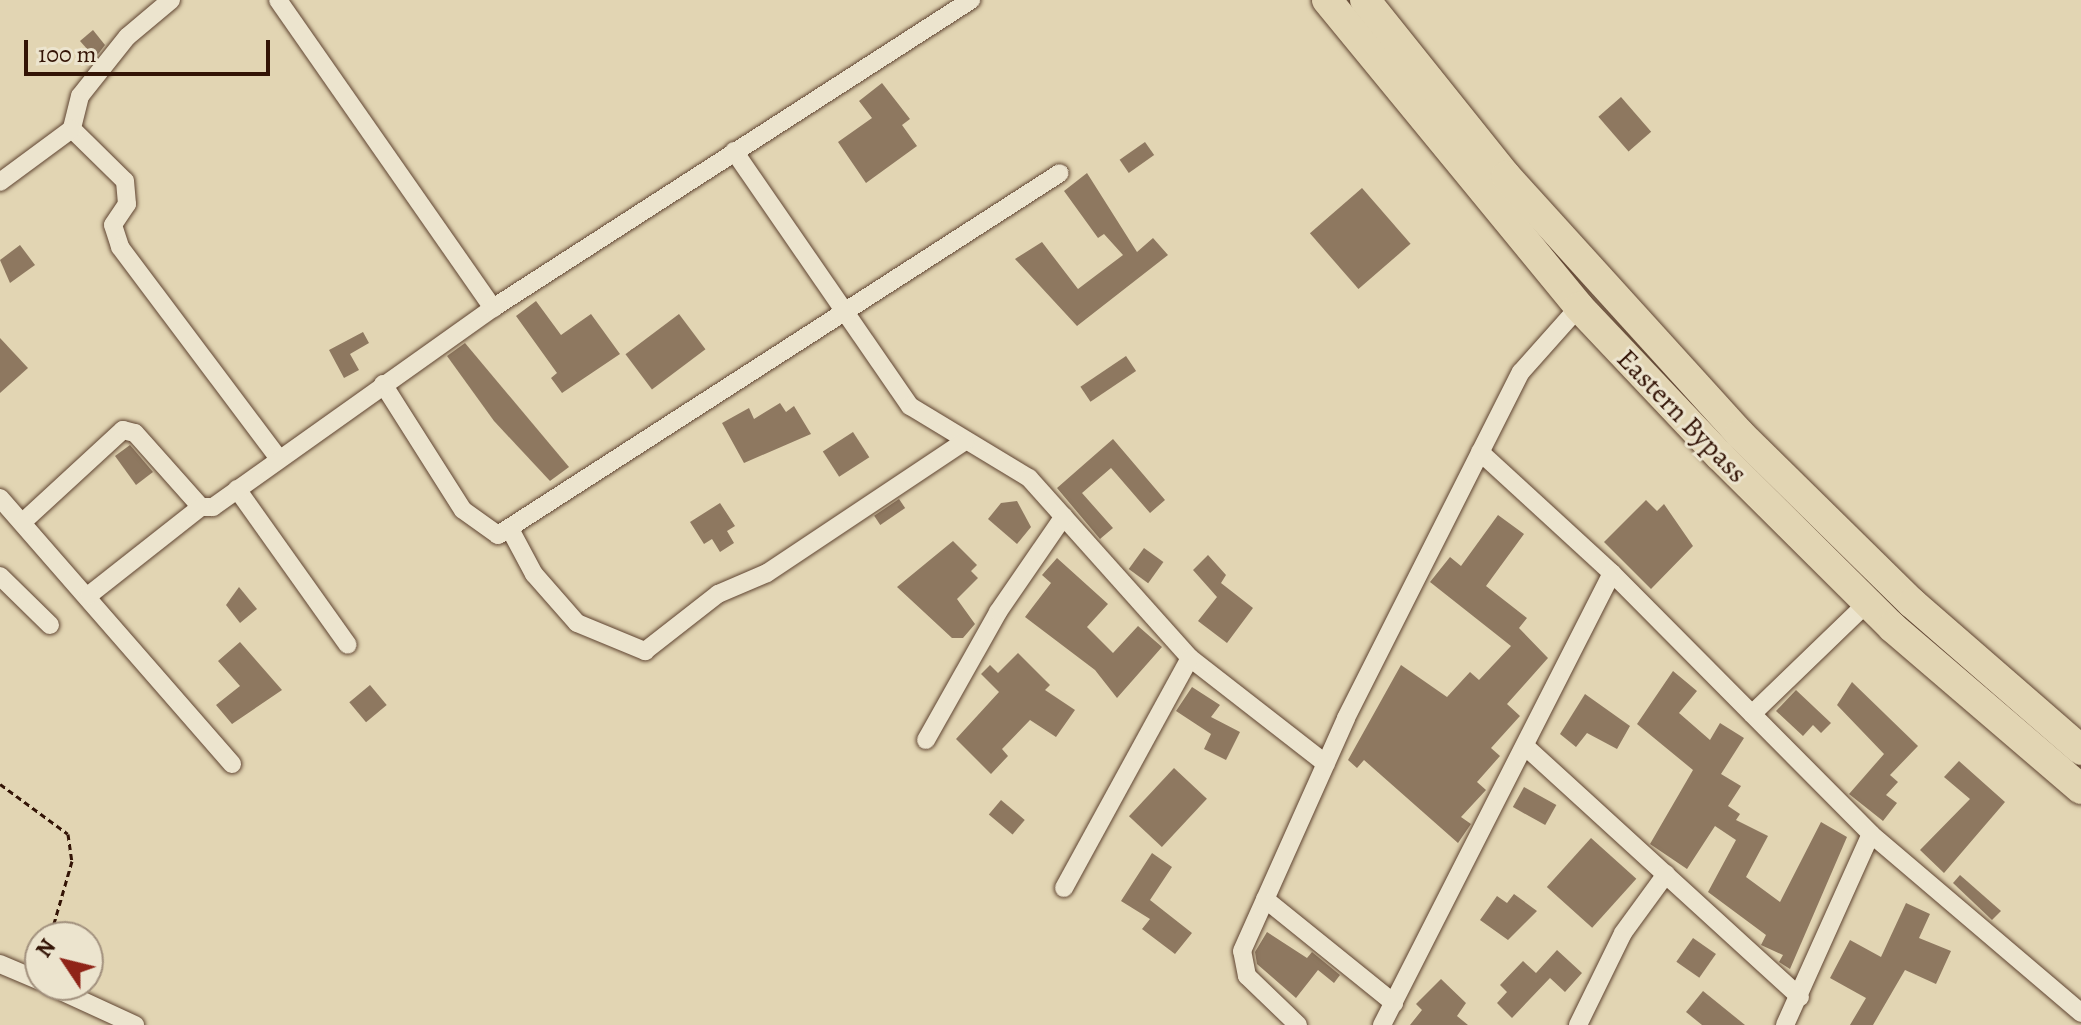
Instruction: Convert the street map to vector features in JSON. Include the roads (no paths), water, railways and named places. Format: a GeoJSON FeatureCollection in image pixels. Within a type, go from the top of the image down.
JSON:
{"type":"FeatureCollection","features":[{"type":"Feature","properties":{"kind":"main road","name":"Eastern Bypass"},"geometry":{"type":"LineString","coordinates":[[1327,0],[1579,307],[1868,602],[2081,789]]}},
{"type":"Feature","properties":{"kind":"main road","name":"Eastern Bypass"},"geometry":{"type":"LineString","coordinates":[[1365,0],[1506,176],[1740,434],[1912,603],[2081,750]]}},
{"type":"Feature","properties":{"kind":"street"},"geometry":{"type":"LineString","coordinates":[[0,182],[72,129],[80,96],[127,37],[171,0]]}},
{"type":"Feature","properties":{"kind":"street"},"geometry":{"type":"LineString","coordinates":[[278,0],[493,308]]}},
{"type":"Feature","properties":{"kind":"street"},"geometry":{"type":"LineString","coordinates":[[89,595],[201,507],[237,489],[493,308],[971,0]]}},
{"type":"Feature","properties":{"kind":"street"},"geometry":{"type":"LineString","coordinates":[[72,129],[125,181],[127,204],[113,225],[120,247],[279,459]]}},
{"type":"Feature","properties":{"kind":"street"},"geometry":{"type":"LineString","coordinates":[[734,151],[846,318],[910,406],[1029,478],[1190,658],[1326,764]]}},
{"type":"Feature","properties":{"kind":"street"},"geometry":{"type":"LineString","coordinates":[[383,384],[463,510],[498,535],[511,531],[846,318],[1060,173]]}},
{"type":"Feature","properties":{"kind":"street"},"geometry":{"type":"LineString","coordinates":[[1298,1025],[1242,968],[1265,899],[1326,764],[1521,372],[1579,307]]}},
{"type":"Feature","properties":{"kind":"street"},"geometry":{"type":"LineString","coordinates":[[25,520],[123,430],[135,433],[201,507]]}},
{"type":"Feature","properties":{"kind":"street"},"geometry":{"type":"LineString","coordinates":[[511,531],[534,574],[577,623],[645,651],[718,594],[767,573],[965,441]]}},
{"type":"Feature","properties":{"kind":"street"},"geometry":{"type":"LineString","coordinates":[[1480,452],[1612,573],[1871,834],[2081,1013]]}},
{"type":"Feature","properties":{"kind":"street"},"geometry":{"type":"LineString","coordinates":[[237,489],[348,645]]}},
{"type":"Feature","properties":{"kind":"street"},"geometry":{"type":"LineString","coordinates":[[0,498],[25,520],[232,764]]}},
{"type":"Feature","properties":{"kind":"street"},"geometry":{"type":"LineString","coordinates":[[926,740],[998,612],[1064,516]]}},
{"type":"Feature","properties":{"kind":"street"},"geometry":{"type":"LineString","coordinates":[[1382,1025],[1612,573]]}},
{"type":"Feature","properties":{"kind":"street"},"geometry":{"type":"LineString","coordinates":[[0,576],[50,625]]}},
{"type":"Feature","properties":{"kind":"street"},"geometry":{"type":"LineString","coordinates":[[1752,714],[1868,602]]}},
{"type":"Feature","properties":{"kind":"street"},"geometry":{"type":"LineString","coordinates":[[1064,888],[1190,658]]}},
{"type":"Feature","properties":{"kind":"street"},"geometry":{"type":"LineString","coordinates":[[1526,747],[1800,997]]}},
{"type":"Feature","properties":{"kind":"street"},"geometry":{"type":"LineString","coordinates":[[1785,1025],[1871,834]]}},
{"type":"Feature","properties":{"kind":"street"},"geometry":{"type":"LineString","coordinates":[[1578,1025],[1623,933],[1666,874]]}},
{"type":"Feature","properties":{"kind":"street"},"geometry":{"type":"LineString","coordinates":[[1265,899],[1394,1003]]}},
{"type":"Feature","properties":{"kind":"street"},"geometry":{"type":"LineString","coordinates":[[0,964],[24,974]]}},
{"type":"Feature","properties":{"kind":"street"},"geometry":{"type":"LineString","coordinates":[[83,1001],[135,1025]]}}]}
